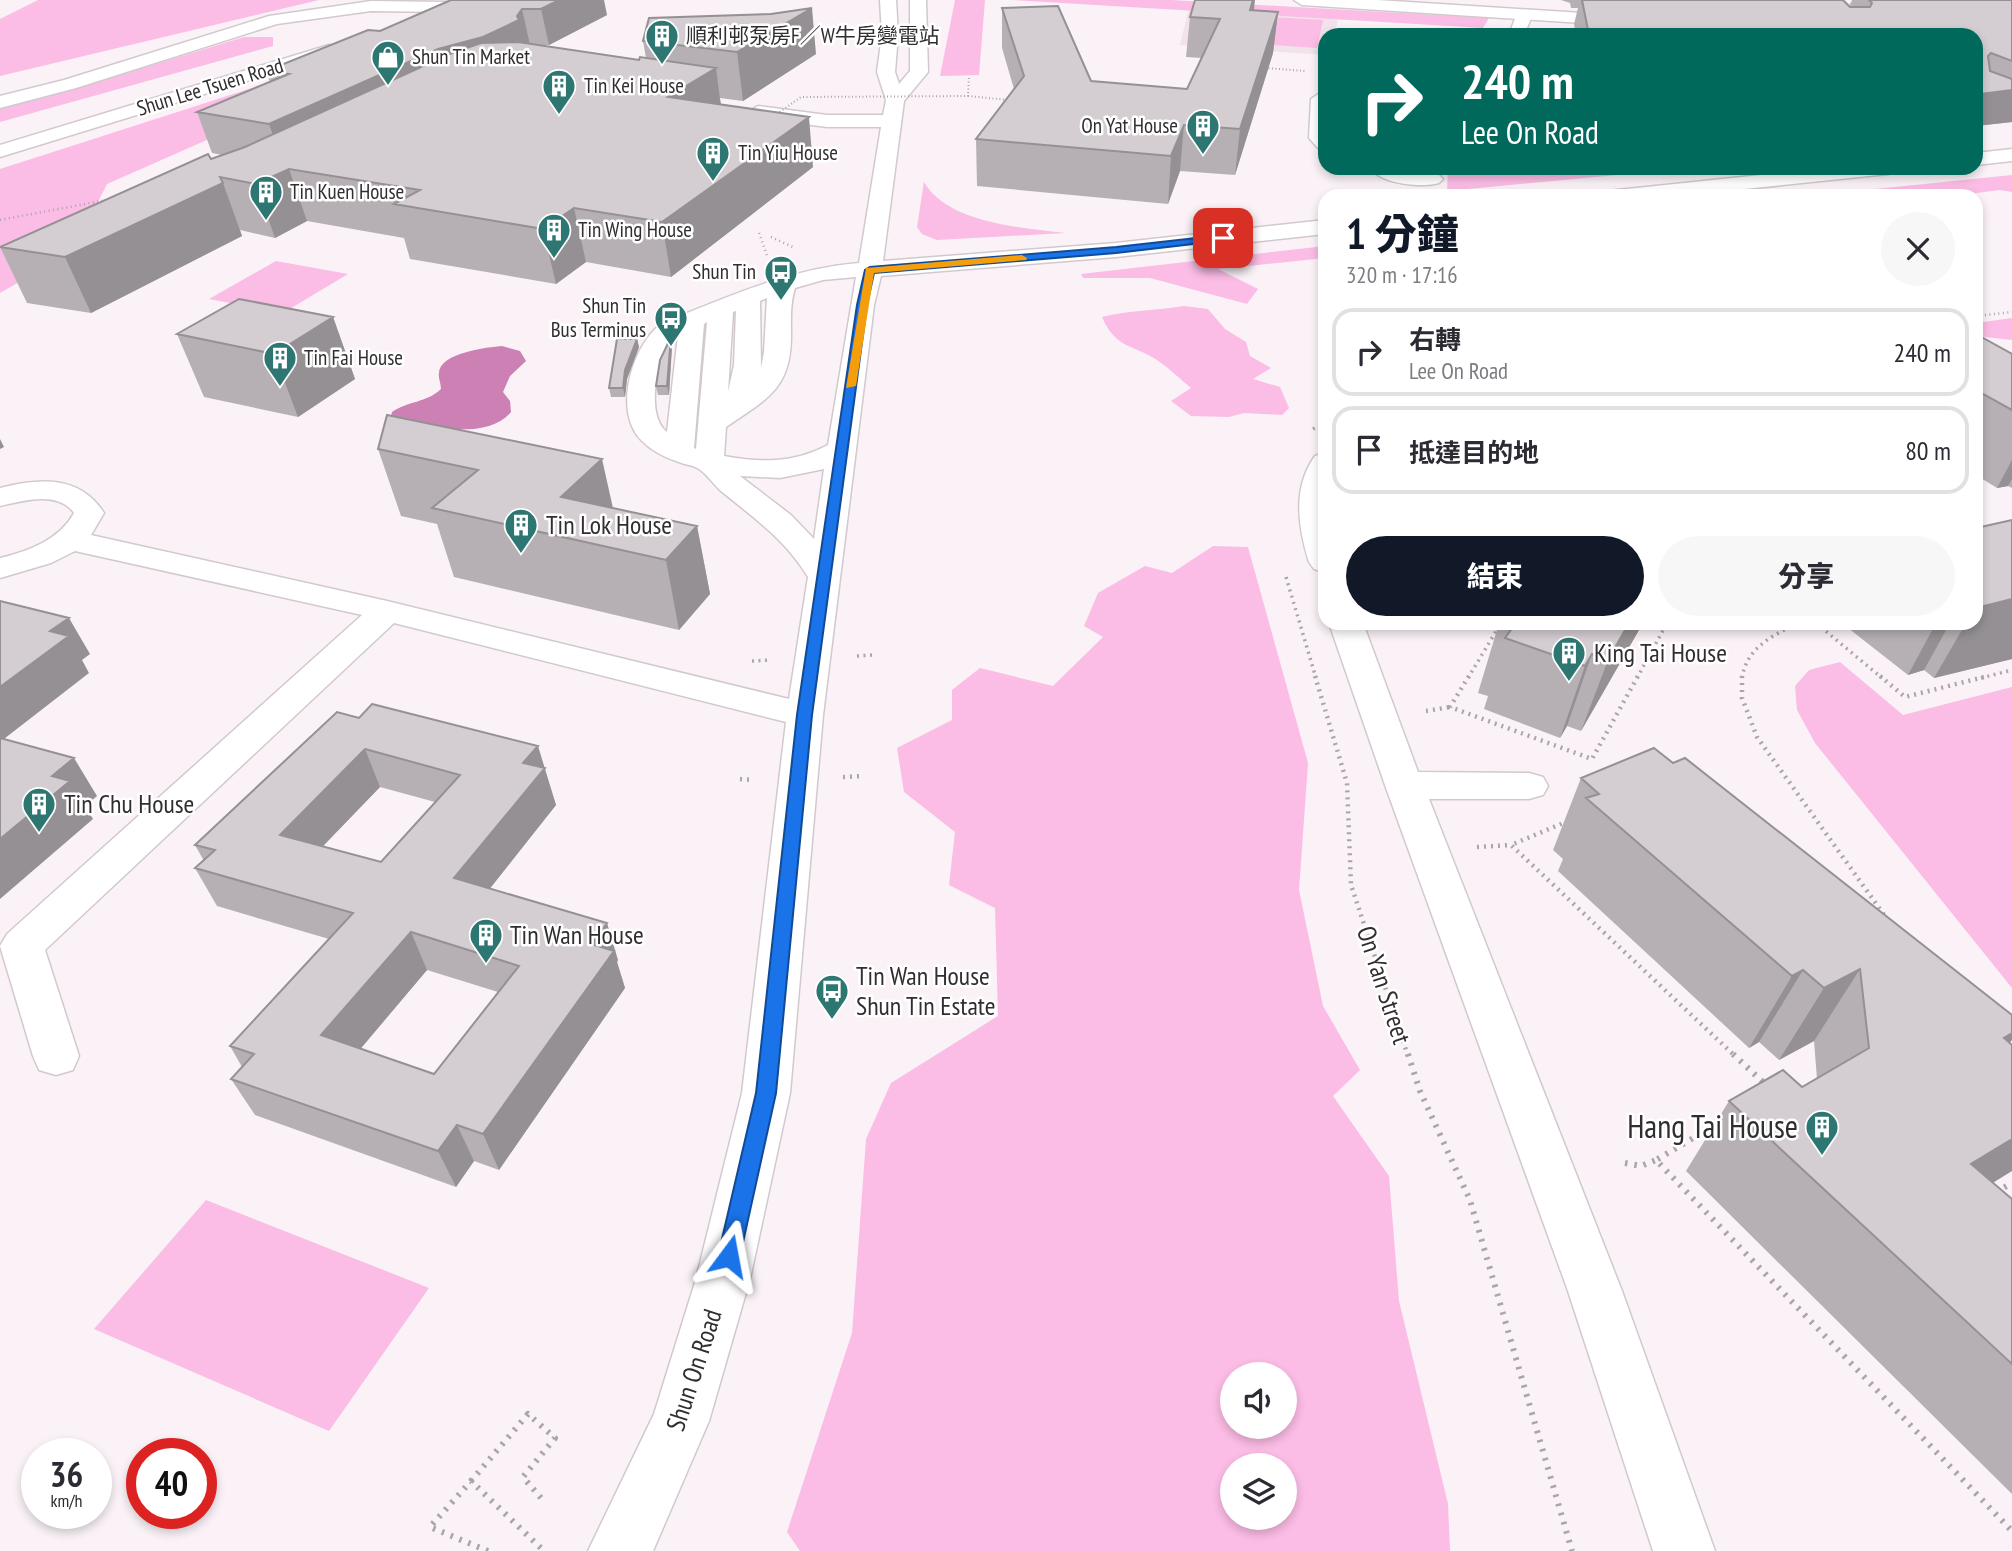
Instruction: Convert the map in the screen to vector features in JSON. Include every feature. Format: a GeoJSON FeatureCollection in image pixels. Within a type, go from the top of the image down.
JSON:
{"type":"FeatureCollection","features":[{"type":"Feature","properties":{"kind":"street","name":"Shun On Road"},"geometry":{"type":"LineString","coordinates":[[619,1551],[680,1421],[723,1279],[766,1093],[805,715],[862,305],[870,270],[893,111],[886,72],[890,21],[888,0]]}},
{"type":"Feature","properties":{"kind":"street"},"geometry":{"type":"LineString","coordinates":[[743,110],[827,121],[893,111],[919,72],[919,0]]}},
{"type":"Feature","properties":{"kind":"street"},"geometry":{"type":"LineString","coordinates":[[1302,0],[1521,24],[1642,17],[1502,4],[1364,0]]}},
{"type":"Feature","properties":{"kind":"street"},"geometry":{"type":"LineString","coordinates":[[0,102],[70,84],[275,19],[371,6],[470,8],[415,24]]}},
{"type":"Feature","properties":{"kind":"street","name":"Shun Lee Tsuen Road"},"geometry":{"type":"LineString","coordinates":[[0,151],[342,46]]}},
{"type":"Feature","properties":{"kind":"street"},"geometry":{"type":"LineString","coordinates":[[1983,158],[2012,155]]}},
{"type":"Feature","properties":{"kind":"street"},"geometry":{"type":"LineString","coordinates":[[1396,175],[1432,181]]}},
{"type":"Feature","properties":{"kind":"street"},"geometry":{"type":"LineString","coordinates":[[1686,189],[1820,175]]}},
{"type":"Feature","properties":{"kind":"street"},"geometry":{"type":"LineString","coordinates":[[841,450],[810,464],[784,469],[738,468],[679,451],[658,441],[645,428],[640,415],[649,348],[658,337],[692,319],[783,283],[822,273],[1116,250],[1318,228]]}},
{"type":"Feature","properties":{"kind":"street"},"geometry":{"type":"LineString","coordinates":[[721,418],[758,395],[773,370],[780,331],[776,304],[783,283]]}},
{"type":"Feature","properties":{"kind":"street"},"geometry":{"type":"LineString","coordinates":[[721,418],[746,379],[749,353],[748,296]]}},
{"type":"Feature","properties":{"kind":"street"},"geometry":{"type":"LineString","coordinates":[[709,461],[721,418],[721,307]]}},
{"type":"Feature","properties":{"kind":"street"},"geometry":{"type":"LineString","coordinates":[[679,451],[692,319]]}},
{"type":"Feature","properties":{"kind":"street"},"geometry":{"type":"LineString","coordinates":[[709,461],[721,477],[786,527],[810,553],[825,578]]}},
{"type":"Feature","properties":{"kind":"street"},"geometry":{"type":"LineString","coordinates":[[1318,480],[1313,510],[1314,533],[1318,544]]}},
{"type":"Feature","properties":{"kind":"street"},"geometry":{"type":"LineString","coordinates":[[0,497],[30,491],[54,491],[79,499],[85,503],[89,513],[83,526],[70,540],[49,553],[0,568]]}},
{"type":"Feature","properties":{"kind":"street"},"geometry":{"type":"LineString","coordinates":[[70,540],[387,611],[805,715]]}},
{"type":"Feature","properties":{"kind":"street"},"geometry":{"type":"LineString","coordinates":[[55,1056],[23,946],[387,611]]}},
{"type":"Feature","properties":{"kind":"street"},"geometry":{"type":"LineString","coordinates":[[1349,630],[1595,1291],[1684,1551]]}},
{"type":"Feature","properties":{"kind":"street"},"geometry":{"type":"LineString","coordinates":[[1405,785],[1529,786]]}},
{"type":"Feature","properties":{"kind":"path"},"geometry":{"type":"LineString","coordinates":[[1844,15],[1845,8],[1854,0]]}},
{"type":"Feature","properties":{"kind":"path"},"geometry":{"type":"LineString","coordinates":[[1257,67],[1311,71]]}},
{"type":"Feature","properties":{"kind":"path"},"geometry":{"type":"LineString","coordinates":[[968,96],[969,76]]}},
{"type":"Feature","properties":{"kind":"path"},"geometry":{"type":"LineString","coordinates":[[768,121],[801,97],[968,96],[1008,100]]}},
{"type":"Feature","properties":{"kind":"path"},"geometry":{"type":"LineString","coordinates":[[0,220],[116,198]]}},
{"type":"Feature","properties":{"kind":"path"},"geometry":{"type":"LineString","coordinates":[[759,233],[765,245]]}},
{"type":"Feature","properties":{"kind":"path"},"geometry":{"type":"LineString","coordinates":[[1983,315],[2012,312]]}},
{"type":"Feature","properties":{"kind":"path"},"geometry":{"type":"LineString","coordinates":[[1310,430],[1318,426]]}},
{"type":"Feature","properties":{"kind":"path","name":"On Yan Street"},"geometry":{"type":"LineString","coordinates":[[1285,574],[1347,783],[1351,885],[1420,1091],[1469,1200],[1572,1551]]}},
{"type":"Feature","properties":{"kind":"path"},"geometry":{"type":"LineString","coordinates":[[1450,707],[1497,630]]}},
{"type":"Feature","properties":{"kind":"path"},"geometry":{"type":"LineString","coordinates":[[1426,711],[1450,707],[1592,759],[1663,630]]}},
{"type":"Feature","properties":{"kind":"path"},"geometry":{"type":"LineString","coordinates":[[1781,630],[1754,649],[1743,668],[1740,688],[1744,710],[1757,737],[1893,926]]}},
{"type":"Feature","properties":{"kind":"path"},"geometry":{"type":"LineString","coordinates":[[1824,630],[1905,697],[2012,670]]}},
{"type":"Feature","properties":{"kind":"path"},"geometry":{"type":"LineString","coordinates":[[857,656],[874,655]]}},
{"type":"Feature","properties":{"kind":"path"},"geometry":{"type":"LineString","coordinates":[[752,661],[771,660]]}},
{"type":"Feature","properties":{"kind":"path"},"geometry":{"type":"LineString","coordinates":[[842,776],[862,776]]}},
{"type":"Feature","properties":{"kind":"path"},"geometry":{"type":"LineString","coordinates":[[740,779],[757,780]]}},
{"type":"Feature","properties":{"kind":"path"},"geometry":{"type":"LineString","coordinates":[[1477,847],[1511,845],[1574,819]]}},
{"type":"Feature","properties":{"kind":"path"},"geometry":{"type":"LineString","coordinates":[[1511,845],[1773,1091]]}},
{"type":"Feature","properties":{"kind":"path"},"geometry":{"type":"LineString","coordinates":[[1625,1163],[1641,1166],[1656,1160],[1726,1119]]}},
{"type":"Feature","properties":{"kind":"path"},"geometry":{"type":"LineString","coordinates":[[1656,1160],[2012,1531]]}},
{"type":"Feature","properties":{"kind":"path"},"geometry":{"type":"LineString","coordinates":[[1988,1197],[2012,1182]]}},
{"type":"Feature","properties":{"kind":"path"},"geometry":{"type":"LineString","coordinates":[[488,1551],[430,1527],[528,1414],[555,1437],[523,1477],[541,1499]]}},
{"type":"Feature","properties":{"kind":"path"},"geometry":{"type":"LineString","coordinates":[[471,1481],[544,1551]]}},
{"type":"Feature","properties":{"kind":"shaded area"},"geometry":{"type":"Polygon","coordinates":[[[38,0],[319,0],[0,76],[0,19],[38,0]]]}},
{"type":"Feature","properties":{"kind":"shaded area"},"geometry":{"type":"Polygon","coordinates":[[[955,0],[985,0],[979,75],[940,76],[955,0]]]}},
{"type":"Feature","properties":{"kind":"shaded area"},"geometry":{"type":"Polygon","coordinates":[[[1012,0],[1171,0],[1489,18],[1483,28],[1012,0]]]}},
{"type":"Feature","properties":{"kind":"shaded area"},"geometry":{"type":"Polygon","coordinates":[[[1189,8],[1338,17],[1336,28],[1318,28],[1318,55],[1180,45],[1189,8]]]}},
{"type":"Feature","properties":{"kind":"shaded area"},"geometry":{"type":"Polygon","coordinates":[[[1269,17],[1323,20],[1321,28],[1318,28],[1317,48],[1261,44],[1269,17]]]}},
{"type":"Feature","properties":{"kind":"shaded area"},"geometry":{"type":"Polygon","coordinates":[[[432,30],[209,139],[107,184],[73,251],[0,293],[0,169],[432,30]]]}},
{"type":"Feature","properties":{"kind":"shaded area"},"geometry":{"type":"Polygon","coordinates":[[[244,37],[273,37],[273,46],[0,122],[0,104],[64,92],[244,37]]]}},
{"type":"Feature","properties":{"kind":"shaded area"},"geometry":{"type":"Polygon","coordinates":[[[1448,175],[1616,175],[1468,189],[1447,189],[1448,175]]]}},
{"type":"Feature","properties":{"kind":"shaded area"},"geometry":{"type":"Polygon","coordinates":[[[2012,175],[2012,192],[1983,192],[1983,189],[1875,189],[2012,175]]]}},
{"type":"Feature","properties":{"kind":"shaded area"},"geometry":{"type":"Polygon","coordinates":[[[924,182],[935,196],[968,215],[1008,225],[1065,233],[937,240],[922,234],[917,227],[924,182]]]}},
{"type":"Feature","properties":{"kind":"shaded area"},"geometry":{"type":"Polygon","coordinates":[[[1318,247],[1318,259],[1218,269],[1258,289],[1247,304],[1150,278],[1083,278],[1081,274],[1318,247]]]}},
{"type":"Feature","properties":{"kind":"shaded area"},"geometry":{"type":"Polygon","coordinates":[[[276,261],[348,274],[283,313],[209,299],[276,261]]]}},
{"type":"Feature","properties":{"kind":"shaded area"},"geometry":{"type":"Polygon","coordinates":[[[1184,306],[1208,309],[1225,329],[1246,342],[1250,356],[1271,368],[1253,379],[1280,387],[1289,408],[1282,415],[1244,413],[1229,417],[1191,416],[1171,401],[1191,388],[1157,360],[1119,340],[1102,317],[1184,306]]]}},
{"type":"Feature","properties":{"kind":"shaded area"},"geometry":{"type":"Polygon","coordinates":[[[2012,318],[2012,340],[1983,337],[1983,322],[2012,318]]]}},
{"type":"Feature","properties":{"kind":"shaded area"},"geometry":{"type":"Polygon","coordinates":[[[502,346],[520,351],[526,361],[510,376],[503,392],[510,401],[511,412],[500,421],[486,427],[454,429],[390,420],[392,412],[429,397],[441,389],[439,373],[447,360],[465,352],[502,346]]]}},
{"type":"Feature","properties":{"kind":"shaded area"},"geometry":{"type":"Polygon","coordinates":[[[1213,546],[1248,547],[1308,763],[1299,890],[1323,1006],[1360,1070],[1333,1096],[1389,1176],[1399,1301],[1448,1504],[1450,1551],[800,1551],[787,1532],[852,1333],[866,1139],[891,1083],[998,1016],[995,908],[949,885],[955,832],[904,792],[897,748],[952,720],[952,690],[980,668],[1053,686],[1103,637],[1084,626],[1098,593],[1145,566],[1172,573],[1213,546]]]}},
{"type":"Feature","properties":{"kind":"shaded area"},"geometry":{"type":"Polygon","coordinates":[[[1840,662],[1903,715],[2012,687],[2012,988],[1815,743],[1797,710],[1795,686],[1809,670],[1840,662]]]}},
{"type":"Feature","properties":{"kind":"shaded area"},"geometry":{"type":"Polygon","coordinates":[[[206,1200],[429,1288],[329,1431],[94,1329],[206,1200]]]}},
{"type":"Feature","properties":{"kind":"building"},"geometry":{"type":"Polygon","coordinates":[[[451,0],[559,0],[541,9],[522,9],[517,16],[519,20],[483,37],[438,49],[269,124],[197,112],[289,74],[266,71],[368,30],[380,31],[451,0]]]}},
{"type":"Feature","properties":{"kind":"building"},"geometry":{"type":"Polygon","coordinates":[[[1195,0],[1253,0],[1250,10],[1278,12],[1240,129],[1184,125],[1171,156],[976,139],[1024,76],[1002,8],[1058,6],[1091,81],[1187,89],[1220,19],[1190,17],[1195,0]]]}},
{"type":"Feature","properties":{"kind":"building"},"geometry":{"type":"Polygon","coordinates":[[[1582,0],[1843,0],[1850,7],[1870,7],[1872,3],[1869,0],[2012,0],[2012,61],[1991,53],[1988,56],[1990,71],[2012,79],[2012,90],[1983,94],[1983,28],[1588,28],[1582,0]]]}},
{"type":"Feature","properties":{"kind":"building"},"geometry":{"type":"Polygon","coordinates":[[[812,8],[737,52],[643,41],[649,18],[771,14],[812,8]]]}},
{"type":"Feature","properties":{"kind":"building"},"geometry":{"type":"Polygon","coordinates":[[[518,42],[716,68],[668,97],[809,117],[662,222],[574,208],[543,229],[394,204],[420,190],[289,169],[256,184],[220,177],[223,183],[65,257],[0,247],[208,154],[211,159],[245,147],[452,53],[481,43],[518,42]]]}},
{"type":"Feature","properties":{"kind":"building"},"geometry":{"type":"Polygon","coordinates":[[[239,299],[333,317],[274,354],[177,334],[239,299]]]}},
{"type":"Feature","properties":{"kind":"building"},"geometry":{"type":"Polygon","coordinates":[[[671,337],[667,386],[656,386],[660,360],[671,337]]]}},
{"type":"Feature","properties":{"kind":"building"},"geometry":{"type":"Polygon","coordinates":[[[1983,338],[2012,354],[2012,410],[1983,394],[1983,338]]]}},
{"type":"Feature","properties":{"kind":"building"},"geometry":{"type":"Polygon","coordinates":[[[617,339],[637,339],[625,370],[623,388],[609,388],[617,339]]]}},
{"type":"Feature","properties":{"kind":"building"},"geometry":{"type":"Polygon","coordinates":[[[387,415],[602,459],[561,497],[697,526],[666,560],[432,508],[478,470],[378,449],[387,415]]]}},
{"type":"Feature","properties":{"kind":"building"},"geometry":{"type":"Polygon","coordinates":[[[2012,520],[2012,599],[1983,606],[1983,526],[2012,520]]]}},
{"type":"Feature","properties":{"kind":"building"},"geometry":{"type":"Polygon","coordinates":[[[0,601],[69,618],[50,631],[69,636],[0,687],[0,601]]]}},
{"type":"Feature","properties":{"kind":"building"},"geometry":{"type":"Polygon","coordinates":[[[1511,630],[1625,630],[1608,660],[1592,654],[1585,666],[1505,638],[1511,630]]]}},
{"type":"Feature","properties":{"kind":"building"},"geometry":{"type":"Polygon","coordinates":[[[372,704],[538,746],[523,763],[545,768],[454,878],[607,923],[591,944],[614,951],[483,1134],[457,1125],[438,1151],[231,1079],[254,1054],[230,1046],[353,913],[195,868],[215,850],[195,845],[337,712],[359,718],[372,704]],[[365,749],[280,835],[381,862],[460,775],[365,749]],[[411,932],[321,1035],[434,1074],[519,966],[411,932]]]}},
{"type":"Feature","properties":{"kind":"building"},"geometry":{"type":"Polygon","coordinates":[[[0,738],[74,758],[52,776],[70,781],[0,839],[0,738]]]}},
{"type":"Feature","properties":{"kind":"building"},"geometry":{"type":"Polygon","coordinates":[[[1654,748],[1673,763],[1685,758],[2012,1015],[2012,1033],[2004,1038],[2012,1045],[2012,1139],[1971,1164],[2012,1199],[2012,1364],[1729,1101],[1783,1070],[1802,1087],[1869,1048],[1860,969],[1824,988],[1803,970],[1792,976],[1586,798],[1599,794],[1581,778],[1654,748]]]}},
{"type":"Feature","properties":{"kind":"slow traffic"},"geometry":{"type":"LineString","coordinates":[[850,386],[870,270],[1022,258]]}},
{"type":"Feature","properties":{"kind":"place","name":"順利邨泵房F／W牛房變電站"},"geometry":{"type":"Point","coordinates":[662,66]}},
{"type":"Feature","properties":{"kind":"place","name":"Shun Tin Market"},"geometry":{"type":"Point","coordinates":[388,87]}},
{"type":"Feature","properties":{"kind":"place","name":"Tin Kei House"},"geometry":{"type":"Point","coordinates":[559,116]}},
{"type":"Feature","properties":{"kind":"place","name":"On Yat House"},"geometry":{"type":"Point","coordinates":[1203,156]}},
{"type":"Feature","properties":{"kind":"place","name":"Tin Yiu House"},"geometry":{"type":"Point","coordinates":[713,183]}},
{"type":"Feature","properties":{"kind":"place","name":"Tin Kuen House"},"geometry":{"type":"Point","coordinates":[266,222]}},
{"type":"Feature","properties":{"kind":"place","name":"Tin Wing House"},"geometry":{"type":"Point","coordinates":[554,260]}},
{"type":"Feature","properties":{"kind":"place","name":"Shun Tin"},"geometry":{"type":"Point","coordinates":[781,302]}},
{"type":"Feature","properties":{"kind":"place","name":"Shun Tin Bus Terminus"},"geometry":{"type":"Point","coordinates":[671,348]}},
{"type":"Feature","properties":{"kind":"place","name":"Tin Fai House"},"geometry":{"type":"Point","coordinates":[280,388]}},
{"type":"Feature","properties":{"kind":"place","name":"Tin Lok House"},"geometry":{"type":"Point","coordinates":[521,555]}},
{"type":"Feature","properties":{"kind":"place","name":"King Tai House"},"geometry":{"type":"Point","coordinates":[1569,683]}},
{"type":"Feature","properties":{"kind":"place","name":"Tin Chu House"},"geometry":{"type":"Point","coordinates":[39,834]}},
{"type":"Feature","properties":{"kind":"place","name":"Tin Wan House"},"geometry":{"type":"Point","coordinates":[486,965]}},
{"type":"Feature","properties":{"kind":"place","name":"Tin Wan House Shun Tin Estate"},"geometry":{"type":"Point","coordinates":[832,1021]}},
{"type":"Feature","properties":{"kind":"place","name":"Hang Tai House"},"geometry":{"type":"Point","coordinates":[1822,1157]}},
{"type":"Feature","properties":{"kind":"route"},"geometry":{"type":"LineString","coordinates":[[729,1256],[766,1093],[805,715],[862,305],[870,270],[962,264],[1223,238]]}}]}
